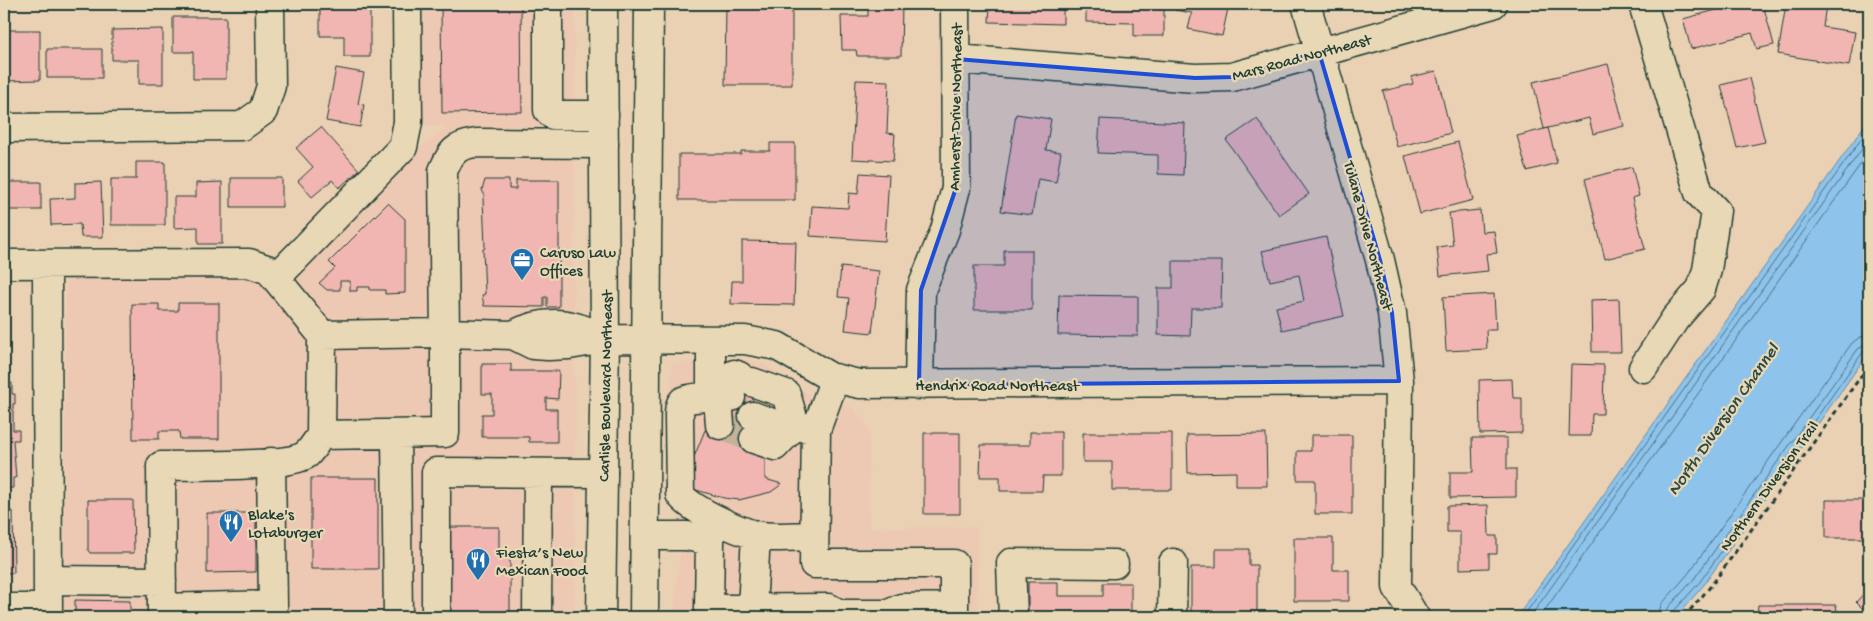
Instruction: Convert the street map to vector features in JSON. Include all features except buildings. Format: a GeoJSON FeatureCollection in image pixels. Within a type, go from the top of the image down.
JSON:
{"type":"FeatureCollection","features":[{"type":"Feature","properties":{"kind":"street"},"geometry":{"type":"LineString","coordinates":[[4,128],[242,126],[263,111],[271,86],[270,4]]}},
{"type":"Feature","properties":{"kind":"street"},"geometry":{"type":"LineString","coordinates":[[276,278],[403,147],[408,122],[407,4]]}},
{"type":"Feature","properties":{"kind":"street"},"geometry":{"type":"LineString","coordinates":[[548,4],[548,110],[553,115],[604,115]]}},
{"type":"Feature","properties":{"kind":"street","name":"Carlisle Boulevard Northeast"},"geometry":{"type":"LineString","coordinates":[[601,617],[605,339],[603,4]]}},
{"type":"Feature","properties":{"kind":"street"},"geometry":{"type":"LineString","coordinates":[[644,617],[648,340],[649,4]]}},
{"type":"Feature","properties":{"kind":"street","name":"Amherst Drive Northeast"},"geometry":{"type":"LineString","coordinates":[[920,385],[921,290],[945,230],[956,188],[955,4]]}},
{"type":"Feature","properties":{"kind":"street","name":"Tulane Drive Northeast"},"geometry":{"type":"LineString","coordinates":[[1306,4],[1380,260],[1392,313],[1399,381],[1397,587],[1415,617]]}},
{"type":"Feature","properties":{"kind":"street","name":"Mars Road Northeast"},"geometry":{"type":"LineString","coordinates":[[956,59],[1195,78],[1232,77],[1493,4]]}},
{"type":"Feature","properties":{"kind":"street"},"geometry":{"type":"LineString","coordinates":[[1643,4],[1699,193],[1716,211],[1707,270],[1701,289],[1675,319],[1644,368]]}},
{"type":"Feature","properties":{"kind":"street"},"geometry":{"type":"LineString","coordinates":[[321,436],[445,433],[443,171],[449,155],[462,145],[476,143],[604,144]]}},
{"type":"Feature","properties":{"kind":"street"},"geometry":{"type":"LineString","coordinates":[[4,264],[249,263],[269,270],[322,335],[321,436],[306,454],[294,459],[271,462],[161,466],[162,612],[273,611],[271,462]]}},
{"type":"Feature","properties":{"kind":"street"},"geometry":{"type":"LineString","coordinates":[[4,608],[48,613],[47,264]]}},
{"type":"Feature","properties":{"kind":"street"},"geometry":{"type":"LineString","coordinates":[[322,335],[445,333],[513,335],[533,325],[568,325],[582,327],[605,339]]}},
{"type":"Feature","properties":{"kind":"street","name":"Hendrix Road Northeast"},"geometry":{"type":"LineString","coordinates":[[605,339],[745,340],[777,346],[835,378],[859,384],[1399,381]]}},
{"type":"Feature","properties":{"kind":"street"},"geometry":{"type":"LineString","coordinates":[[711,341],[737,404],[777,435],[806,428],[835,378]]}},
{"type":"Feature","properties":{"kind":"street"},"geometry":{"type":"LineString","coordinates":[[814,536],[756,535],[695,509],[684,502],[680,494],[679,416],[681,404],[684,400],[692,398],[737,404],[786,394],[806,428],[814,536],[817,611]]}},
{"type":"Feature","properties":{"kind":"street"},"geometry":{"type":"LineString","coordinates":[[396,434],[398,617]]}},
{"type":"Feature","properties":{"kind":"street"},"geometry":{"type":"LineString","coordinates":[[436,617],[436,472],[603,473]]}},
{"type":"Feature","properties":{"kind":"street"},"geometry":{"type":"LineString","coordinates":[[537,617],[538,473]]}},
{"type":"Feature","properties":{"kind":"street"},"geometry":{"type":"LineString","coordinates":[[752,609],[756,535]]}},
{"type":"Feature","properties":{"kind":"street"},"geometry":{"type":"LineString","coordinates":[[645,536],[686,536],[710,541],[709,609],[817,611],[840,614],[889,614],[901,608],[954,612],[954,564],[814,564]]}},
{"type":"Feature","properties":{"kind":"street"},"geometry":{"type":"LineString","coordinates":[[1013,617],[1011,562],[1114,564]]}},
{"type":"Feature","properties":{"kind":"street"},"geometry":{"type":"LineString","coordinates":[[1172,617],[1173,563]]}},
{"type":"Feature","properties":{"kind":"street"},"geometry":{"type":"LineString","coordinates":[[48,580],[162,580]]}},
{"type":"Feature","properties":{"kind":"path","name":"Northern Diversion Trail"},"geometry":{"type":"LineString","coordinates":[[1684,617],[1711,586],[1869,365]]}},
{"type":"Feature","properties":{"kind":"highlighted area"},"geometry":{"type":"Polygon","coordinates":[[[1319,52],[1380,260],[1392,313],[1399,381],[919,385],[921,290],[956,188],[956,59],[1195,78],[1232,77],[1319,52]]]}},
{"type":"Feature","properties":{"kind":"shaded area"},"geometry":{"type":"Polygon","coordinates":[[[419,4],[575,4],[575,617],[64,617],[66,256],[286,254],[446,127],[420,126],[419,4]]]}},
{"type":"Feature","properties":{"kind":"shaded area"},"geometry":{"type":"Polygon","coordinates":[[[746,360],[765,364],[812,396],[852,407],[869,428],[869,528],[977,527],[977,617],[673,617],[680,555],[680,512],[670,493],[671,363],[746,360]]]}},
{"type":"Feature","properties":{"kind":"water","name":"North Diversion Channel"},"geometry":{"type":"Polygon","coordinates":[[[1869,119],[1869,352],[1703,586],[1676,617],[1517,617],[1869,119]]]}},
{"type":"Feature","properties":{"kind":"tunnel"},"geometry":{"type":"LineString","coordinates":[[720,425],[754,439]]}},
{"type":"Feature","properties":{"kind":"place","name":"Caruso Law Offices"},"geometry":{"type":"Point","coordinates":[522,281]}},
{"type":"Feature","properties":{"kind":"place","name":"Blake's Lotaburger"},"geometry":{"type":"Point","coordinates":[231,543]}},
{"type":"Feature","properties":{"kind":"place","name":"Fiesta’s New Mexican Food"},"geometry":{"type":"Point","coordinates":[478,581]}}]}
